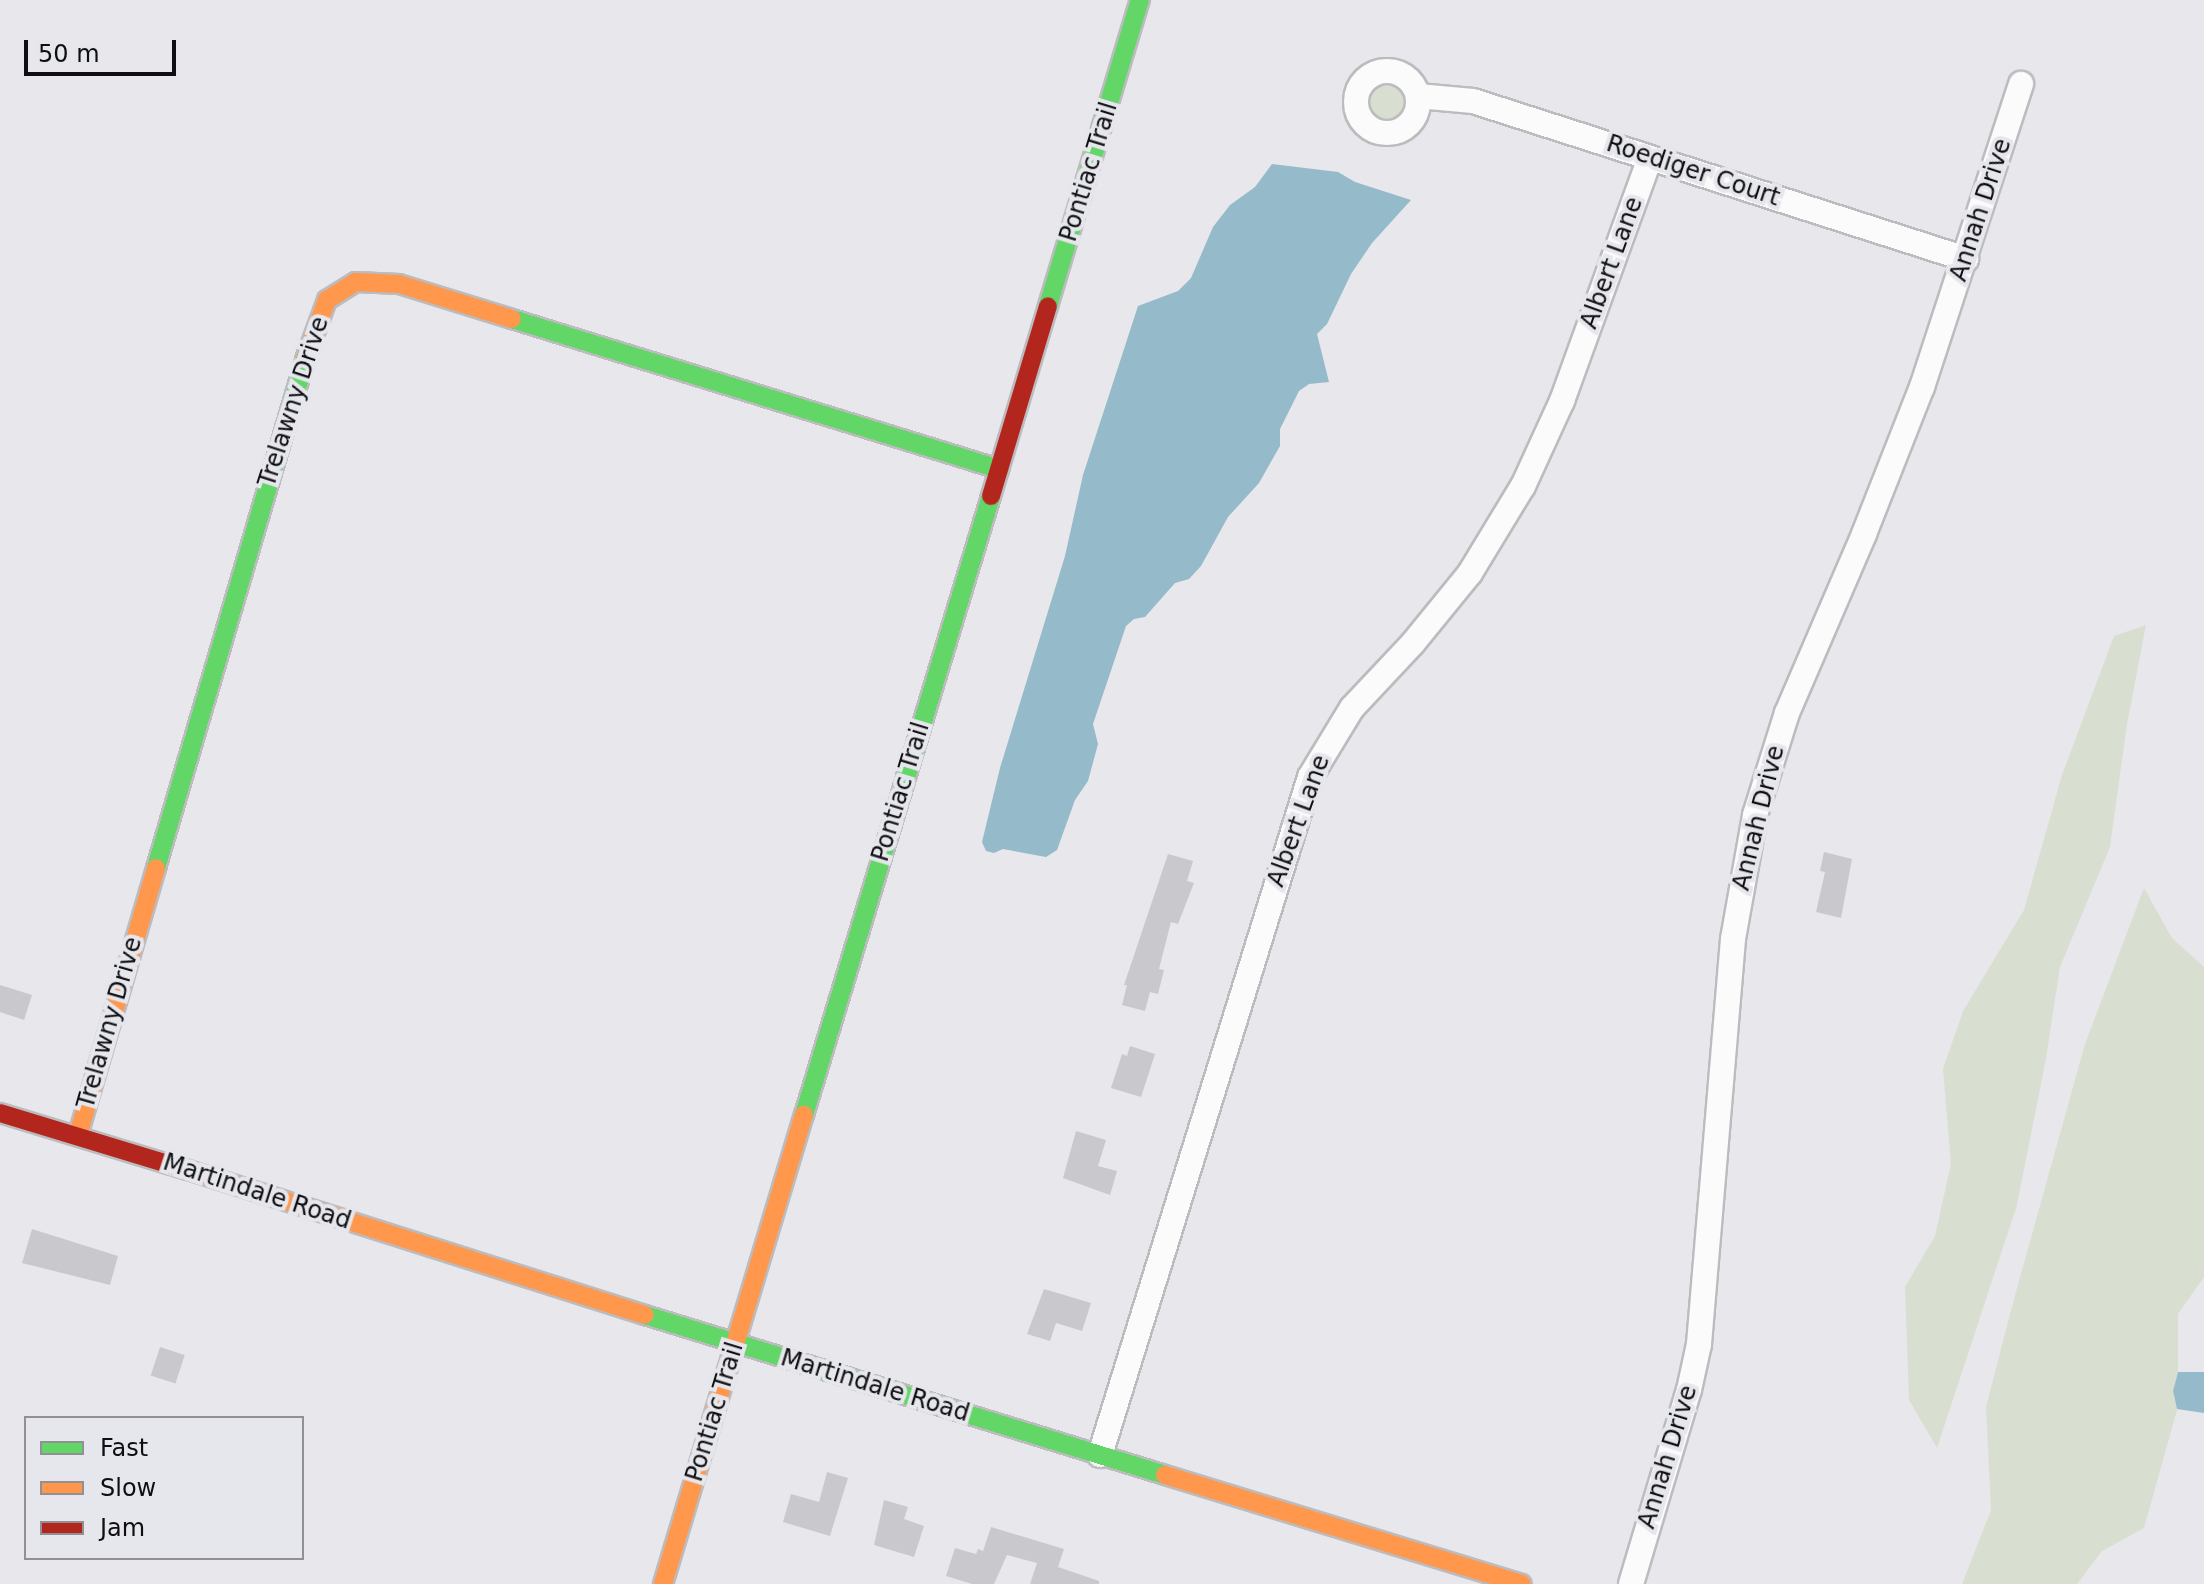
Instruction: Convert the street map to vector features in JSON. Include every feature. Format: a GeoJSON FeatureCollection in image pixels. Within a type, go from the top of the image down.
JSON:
{"type":"FeatureCollection","features":[{"type":"Feature","properties":{"kind":"street","name":"Pontiac Trail"},"geometry":{"type":"LineString","coordinates":[[663,1584],[1140,0]]}},
{"type":"Feature","properties":{"kind":"street","name":"Annah Drive"},"geometry":{"type":"LineString","coordinates":[[1631,1584],[1689,1390],[1699,1344],[1733,939],[1755,815],[1787,713],[1892,465],[1966,259],[2021,84]]}},
{"type":"Feature","properties":{"kind":"street","name":"Roediger Court"},"geometry":{"type":"LineString","coordinates":[[1418,96],[1473,101],[1966,259]]}},
{"type":"Feature","properties":{"kind":"street","name":"Albert Lane"},"geometry":{"type":"LineString","coordinates":[[1100,1455],[1305,790],[1344,719],[1452,597],[1523,486],[1562,401],[1650,158]]}},
{"type":"Feature","properties":{"kind":"street","name":"Trelawny Drive"},"geometry":{"type":"LineString","coordinates":[[78,1135],[304,363],[327,300],[338,291],[356,282],[399,284],[999,469]]}},
{"type":"Feature","properties":{"kind":"street","name":"Martindale Road"},"geometry":{"type":"LineString","coordinates":[[0,1113],[736,1344],[1522,1584]]}},
{"type":"Feature","properties":{"kind":"green space"},"geometry":{"type":"Polygon","coordinates":[[[1387,84],[1400,89],[1405,102],[1400,115],[1387,120],[1374,115],[1369,102],[1374,89],[1387,84]]]}},
{"type":"Feature","properties":{"kind":"green space"},"geometry":{"type":"Polygon","coordinates":[[[2146,625],[2127,724],[2110,847],[2060,967],[2046,1058],[2017,1205],[1937,1448],[1909,1400],[1905,1287],[1935,1236],[1951,1164],[1943,1069],[1963,1011],[2024,910],[2062,775],[2114,636],[2146,625]]]}},
{"type":"Feature","properties":{"kind":"green space"},"geometry":{"type":"Polygon","coordinates":[[[2144,888],[2172,938],[2204,967],[2204,1277],[2178,1314],[2178,1372],[2173,1391],[2177,1410],[2144,1528],[2102,1551],[2077,1584],[1962,1584],[1991,1510],[1986,1407],[2014,1299],[2085,1044],[2144,888]]]}},
{"type":"Feature","properties":{"kind":"water"},"geometry":{"type":"Polygon","coordinates":[[[1272,164],[1338,172],[1355,182],[1411,200],[1372,243],[1351,274],[1327,324],[1317,334],[1329,382],[1309,384],[1299,391],[1280,429],[1280,446],[1259,483],[1228,517],[1201,566],[1189,579],[1175,583],[1145,617],[1134,619],[1126,626],[1093,724],[1098,744],[1088,781],[1075,800],[1057,850],[1046,857],[1003,849],[994,853],[986,851],[982,842],[1000,768],[1065,556],[1083,475],[1138,306],[1178,291],[1191,278],[1213,227],[1230,205],[1255,187],[1272,164]]]}},
{"type":"Feature","properties":{"kind":"water"},"geometry":{"type":"Polygon","coordinates":[[[2178,1372],[2204,1372],[2204,1413],[2177,1409],[2173,1391],[2178,1372]]]}},
{"type":"Feature","properties":{"kind":"building"},"geometry":{"type":"Polygon","coordinates":[[[1824,852],[1852,859],[1841,918],[1816,912],[1825,872],[1820,871],[1824,852]]]}},
{"type":"Feature","properties":{"kind":"building"},"geometry":{"type":"Polygon","coordinates":[[[1168,854],[1193,861],[1187,881],[1194,883],[1178,924],[1171,922],[1159,969],[1164,970],[1158,994],[1150,992],[1145,1011],[1122,1005],[1127,985],[1124,985],[1168,854]]]}},
{"type":"Feature","properties":{"kind":"building"},"geometry":{"type":"Polygon","coordinates":[[[0,985],[32,995],[24,1020],[0,1012],[0,985]]]}},
{"type":"Feature","properties":{"kind":"building"},"geometry":{"type":"Polygon","coordinates":[[[1130,1046],[1155,1054],[1141,1097],[1111,1088],[1122,1054],[1127,1056],[1130,1046]]]}},
{"type":"Feature","properties":{"kind":"building"},"geometry":{"type":"Polygon","coordinates":[[[1076,1131],[1106,1140],[1098,1166],[1117,1171],[1110,1195],[1063,1178],[1076,1131]]]}},
{"type":"Feature","properties":{"kind":"building"},"geometry":{"type":"Polygon","coordinates":[[[32,1229],[118,1256],[110,1285],[22,1263],[32,1229]]]}},
{"type":"Feature","properties":{"kind":"building"},"geometry":{"type":"Polygon","coordinates":[[[1044,1289],[1091,1303],[1082,1331],[1056,1323],[1050,1341],[1027,1334],[1044,1289]]]}},
{"type":"Feature","properties":{"kind":"building"},"geometry":{"type":"Polygon","coordinates":[[[160,1347],[185,1355],[175,1384],[151,1376],[160,1347]]]}},
{"type":"Feature","properties":{"kind":"building"},"geometry":{"type":"Polygon","coordinates":[[[827,1472],[848,1478],[830,1536],[783,1522],[791,1494],[819,1502],[827,1472]]]}},
{"type":"Feature","properties":{"kind":"building"},"geometry":{"type":"Polygon","coordinates":[[[884,1500],[908,1507],[904,1519],[924,1526],[914,1557],[874,1545],[884,1500]]]}},
{"type":"Feature","properties":{"kind":"building"},"geometry":{"type":"Polygon","coordinates":[[[991,1527],[1064,1549],[1058,1567],[1099,1581],[1099,1584],[1030,1584],[1037,1563],[1007,1555],[994,1584],[972,1584],[946,1576],[955,1548],[976,1554],[978,1549],[983,1551],[991,1527]]]}},
{"type":"Feature","properties":{"kind":"traffic: fast"},"geometry":{"type":"LineString","coordinates":[[1048,306],[1140,0]]}},
{"type":"Feature","properties":{"kind":"traffic: fast"},"geometry":{"type":"LineString","coordinates":[[512,319],[999,469]]}},
{"type":"Feature","properties":{"kind":"traffic: fast"},"geometry":{"type":"LineString","coordinates":[[156,868],[306,357]]}},
{"type":"Feature","properties":{"kind":"traffic: fast"},"geometry":{"type":"LineString","coordinates":[[804,1115],[991,496]]}},
{"type":"Feature","properties":{"kind":"traffic: fast"},"geometry":{"type":"LineString","coordinates":[[645,1315],[1165,1475]]}},
{"type":"Feature","properties":{"kind":"traffic: slow"},"geometry":{"type":"LineString","coordinates":[[306,357],[327,300],[356,282],[399,284],[512,319]]}},
{"type":"Feature","properties":{"kind":"traffic: slow"},"geometry":{"type":"LineString","coordinates":[[78,1135],[156,868]]}},
{"type":"Feature","properties":{"kind":"traffic: slow"},"geometry":{"type":"LineString","coordinates":[[663,1584],[804,1115]]}},
{"type":"Feature","properties":{"kind":"traffic: slow"},"geometry":{"type":"LineString","coordinates":[[188,1170],[645,1315]]}},
{"type":"Feature","properties":{"kind":"traffic: slow"},"geometry":{"type":"LineString","coordinates":[[1165,1475],[1522,1584]]}},
{"type":"Feature","properties":{"kind":"traffic: jam"},"geometry":{"type":"LineString","coordinates":[[991,496],[1048,306]]}},
{"type":"Feature","properties":{"kind":"traffic: jam"},"geometry":{"type":"LineString","coordinates":[[0,1113],[188,1170]]}}]}
